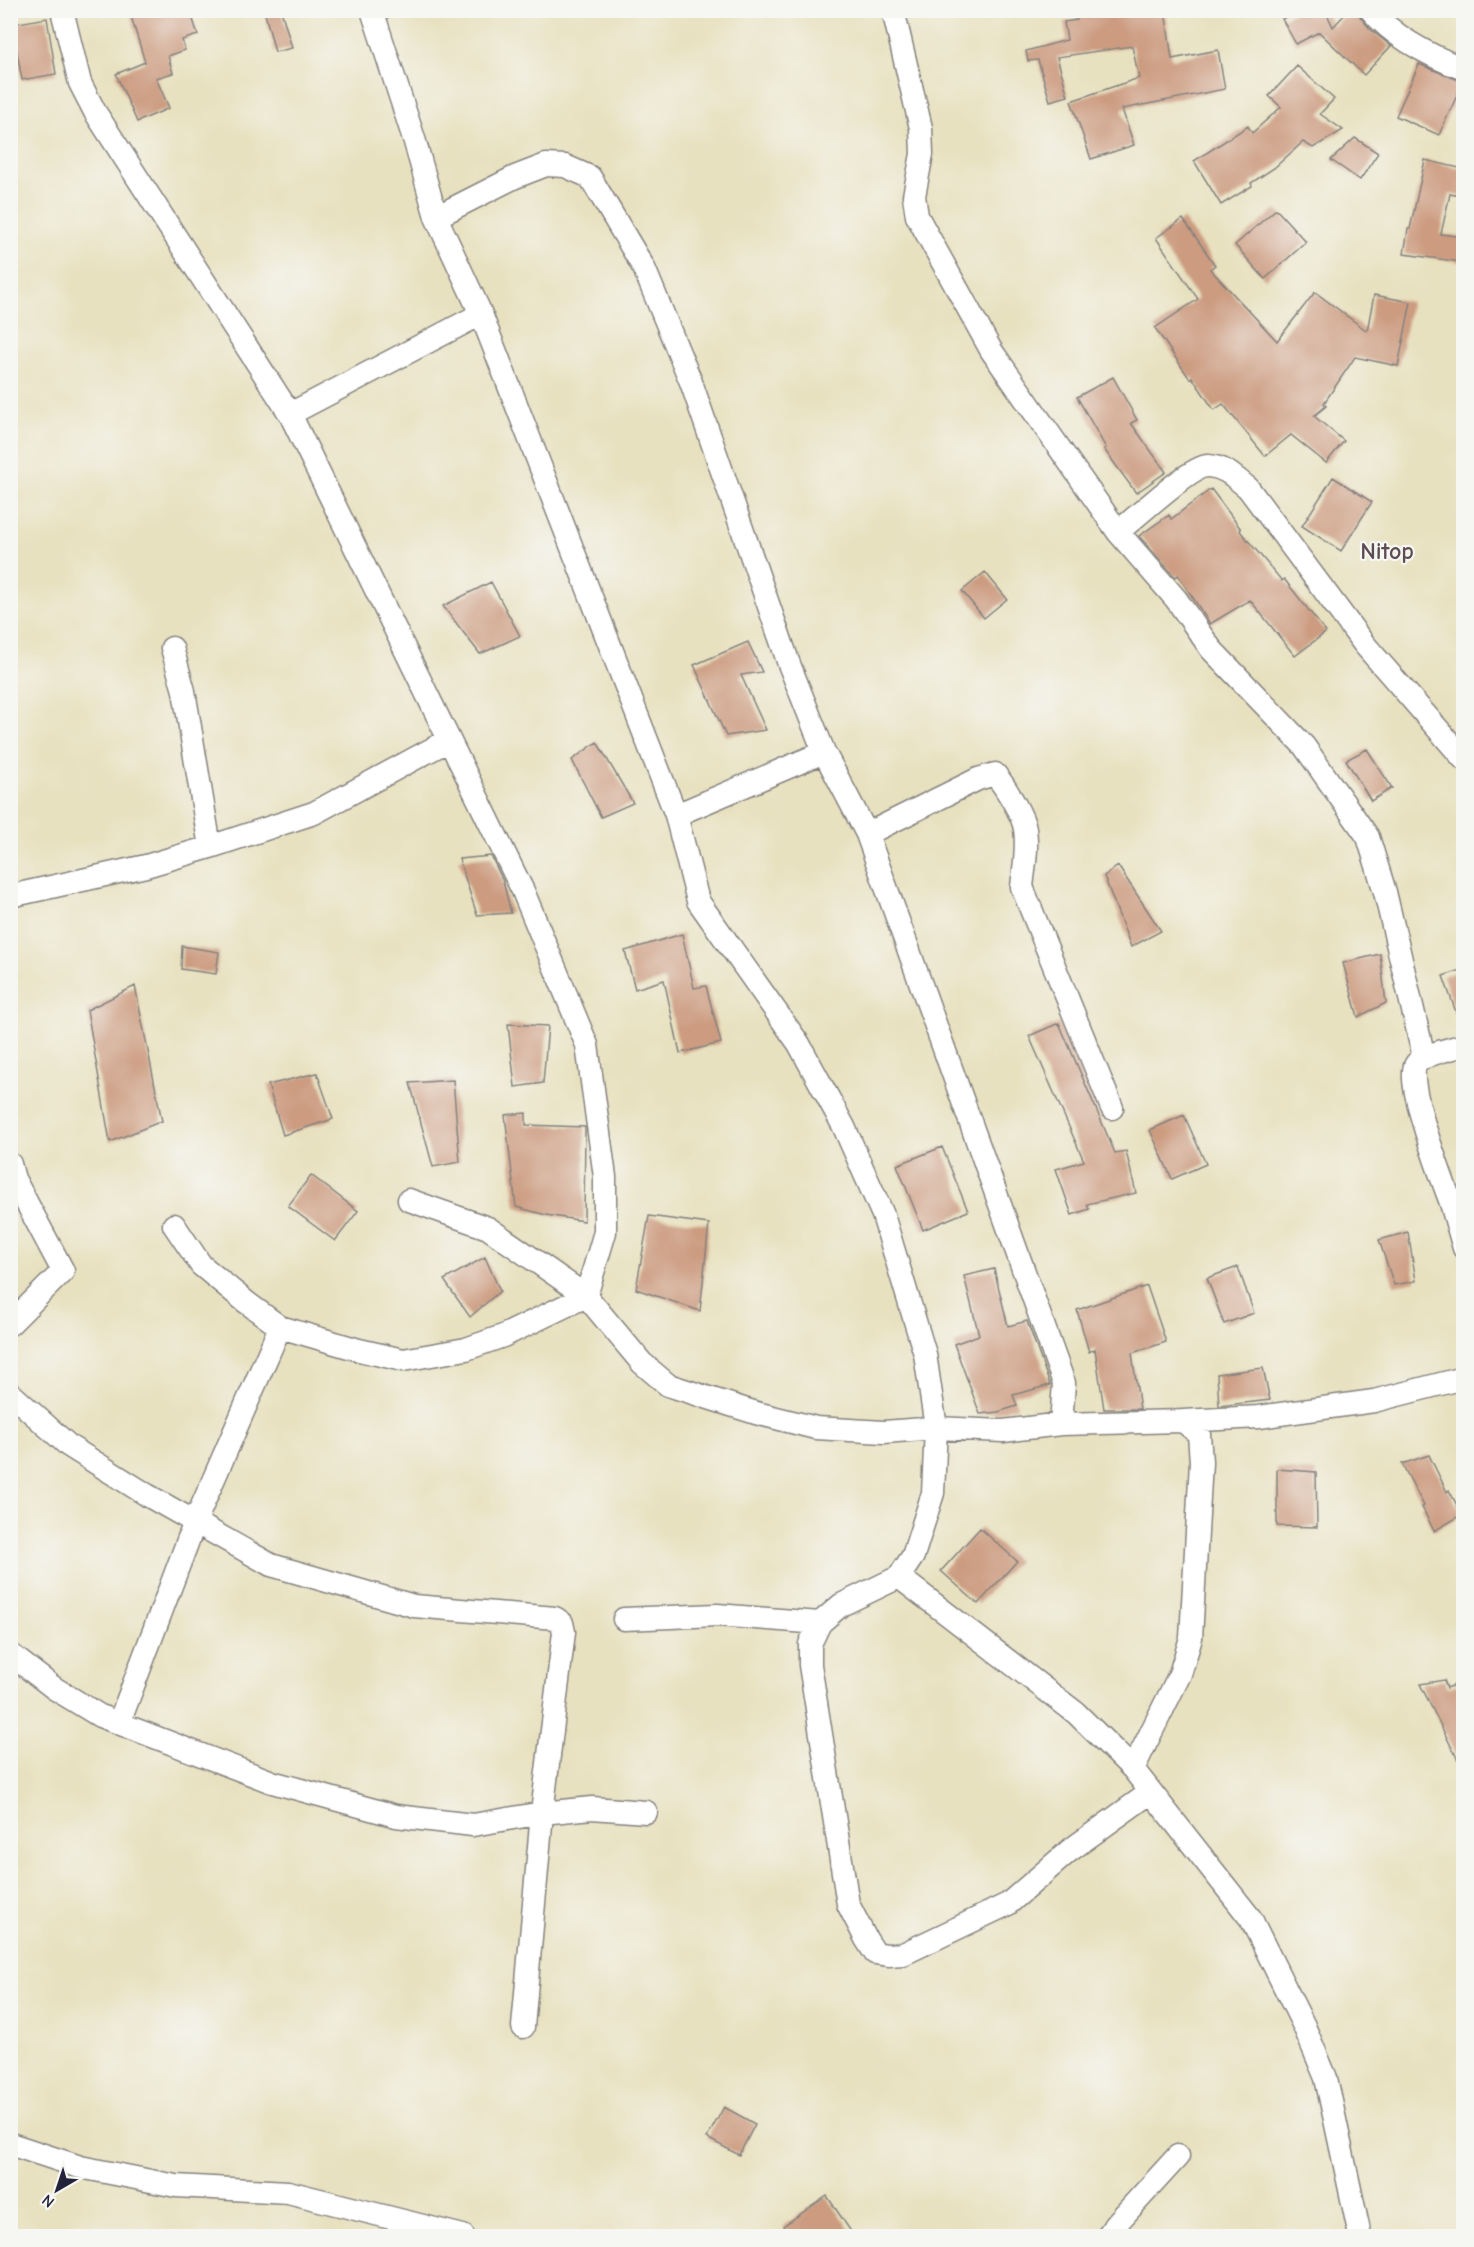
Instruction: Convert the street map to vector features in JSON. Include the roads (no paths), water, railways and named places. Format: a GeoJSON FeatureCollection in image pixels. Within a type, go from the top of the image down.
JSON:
{"type":"FeatureCollection","features":[{"type":"Feature","properties":{"kind":"street"},"geometry":{"type":"LineString","coordinates":[[62,10],[80,83],[94,112],[290,414],[523,891],[586,1045],[605,1177],[605,1232],[586,1296],[503,1336],[466,1349],[403,1360],[280,1327],[201,1265],[174,1225]]}},
{"type":"Feature","properties":{"kind":"street"},"geometry":{"type":"LineString","coordinates":[[372,10],[415,142],[436,217],[481,314],[676,815],[698,901],[799,1044],[844,1127],[883,1215],[925,1354],[936,1428],[933,1493],[913,1556],[899,1577],[841,1605],[820,1623],[810,1644],[810,1665],[848,1904],[875,1953],[903,1954],[1008,1904],[1069,1851],[1151,1792]]}},
{"type":"Feature","properties":{"kind":"street"},"geometry":{"type":"LineString","coordinates":[[893,10],[921,128],[922,154],[914,196],[917,216],[991,350],[1118,532],[1176,599],[1211,649],[1304,746],[1368,837],[1385,891],[1424,1057]]}},
{"type":"Feature","properties":{"kind":"street"},"geometry":{"type":"LineString","coordinates":[[1371,10],[1382,24],[1432,57],[1464,69]]}},
{"type":"Feature","properties":{"kind":"street"},"geometry":{"type":"LineString","coordinates":[[436,217],[515,177],[546,165],[565,166],[590,177],[644,267],[687,372],[789,664],[824,752],[867,834],[1064,1383],[1061,1424]]}},
{"type":"Feature","properties":{"kind":"street"},"geometry":{"type":"LineString","coordinates":[[290,414],[481,314]]}},
{"type":"Feature","properties":{"kind":"street"},"geometry":{"type":"LineString","coordinates":[[1118,532],[1190,473],[1206,466],[1226,469],[1248,488],[1364,644],[1464,759]]}},
{"type":"Feature","properties":{"kind":"street"},"geometry":{"type":"LineString","coordinates":[[172,648],[184,691],[210,847]]}},
{"type":"Feature","properties":{"kind":"street"},"geometry":{"type":"LineString","coordinates":[[10,896],[146,866],[314,813],[449,741]]}},
{"type":"Feature","properties":{"kind":"street"},"geometry":{"type":"LineString","coordinates":[[676,815],[824,752]]}},
{"type":"Feature","properties":{"kind":"street"},"geometry":{"type":"LineString","coordinates":[[867,834],[978,779],[995,774],[1004,784],[1025,827],[1026,854],[1022,887],[1112,1108]]}},
{"type":"Feature","properties":{"kind":"street"},"geometry":{"type":"LineString","coordinates":[[1464,1045],[1424,1057],[1416,1064],[1412,1074],[1423,1121],[1457,1201],[1464,1248]]}},
{"type":"Feature","properties":{"kind":"street"},"geometry":{"type":"LineString","coordinates":[[10,1164],[14,1179],[63,1271],[10,1324]]}},
{"type":"Feature","properties":{"kind":"street"},"geometry":{"type":"LineString","coordinates":[[409,1200],[488,1228],[586,1296],[642,1362],[668,1385],[756,1413],[816,1428],[884,1432],[936,1428],[1003,1431],[1061,1424],[1259,1417],[1374,1401],[1464,1378]]}},
{"type":"Feature","properties":{"kind":"street"},"geometry":{"type":"LineString","coordinates":[[119,1723],[195,1522],[280,1327]]}},
{"type":"Feature","properties":{"kind":"street"},"geometry":{"type":"LineString","coordinates":[[10,1393],[69,1446],[147,1495],[271,1565],[414,1606],[555,1618],[562,1623],[564,1632],[542,1813],[523,2027]]}},
{"type":"Feature","properties":{"kind":"street"},"geometry":{"type":"LineString","coordinates":[[1133,1769],[1180,1674],[1191,1638],[1201,1462],[1199,1434],[1183,1421]]}},
{"type":"Feature","properties":{"kind":"street"},"geometry":{"type":"LineString","coordinates":[[899,1577],[1076,1713],[1133,1769],[1251,1919],[1304,2026],[1326,2078],[1360,2236]]}},
{"type":"Feature","properties":{"kind":"street"},"geometry":{"type":"LineString","coordinates":[[624,1619],[717,1615],[820,1623]]}},
{"type":"Feature","properties":{"kind":"street"},"geometry":{"type":"LineString","coordinates":[[10,1654],[54,1688],[100,1716],[272,1782],[396,1816],[473,1825],[542,1813],[592,1808],[646,1812]]}},
{"type":"Feature","properties":{"kind":"street"},"geometry":{"type":"LineString","coordinates":[[10,2144],[80,2167],[176,2186],[288,2192],[463,2236]]}},
{"type":"Feature","properties":{"kind":"street"},"geometry":{"type":"LineString","coordinates":[[1108,2236],[1114,2225],[1178,2156]]}},
{"type":"Feature","properties":{"kind":"district","name":"Nitop"},"geometry":{"type":"Point","coordinates":[1387,551]}}]}
